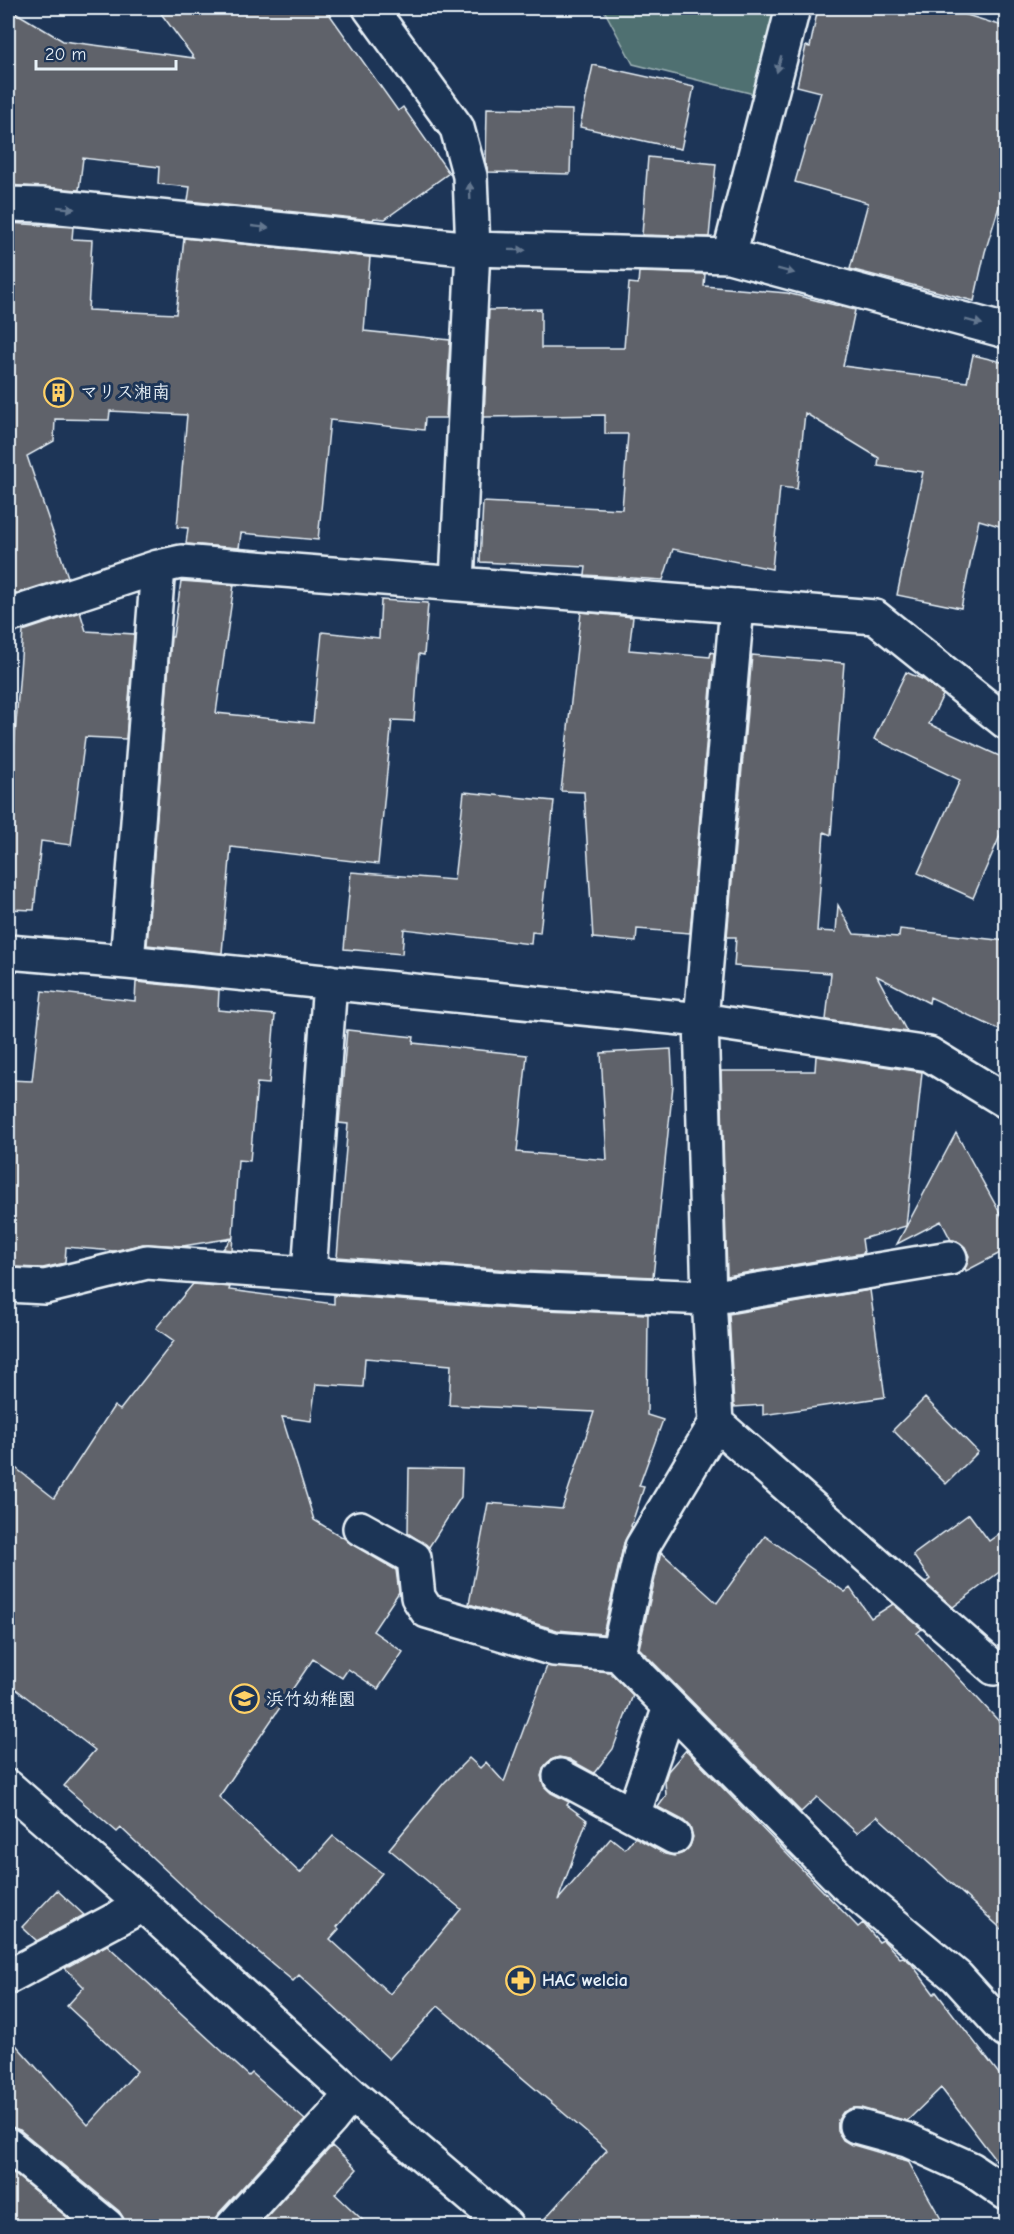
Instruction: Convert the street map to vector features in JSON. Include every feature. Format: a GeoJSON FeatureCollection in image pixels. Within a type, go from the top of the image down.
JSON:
{"type":"FeatureCollection","features":[{"type":"Feature","properties":{"kind":"street"},"geometry":{"type":"LineString","coordinates":[[370,8],[457,128],[470,176],[473,249],[457,582]]}},
{"type":"Feature","properties":{"kind":"street"},"geometry":{"type":"LineString","coordinates":[[729,256],[793,8]]}},
{"type":"Feature","properties":{"kind":"street"},"geometry":{"type":"LineString","coordinates":[[8,204],[41,205],[473,249],[729,256],[1006,331]]}},
{"type":"Feature","properties":{"kind":"street"},"geometry":{"type":"LineString","coordinates":[[8,616],[158,567],[181,562],[457,582],[875,617],[1006,722]]}},
{"type":"Feature","properties":{"kind":"street"},"geometry":{"type":"LineString","coordinates":[[127,962],[158,567]]}},
{"type":"Feature","properties":{"kind":"street"},"geometry":{"type":"LineString","coordinates":[[618,1654],[642,1547],[716,1423],[709,1298],[701,1020],[737,606]]}},
{"type":"Feature","properties":{"kind":"street"},"geometry":{"type":"LineString","coordinates":[[8,952],[701,1020],[929,1054],[1006,1101]]}},
{"type":"Feature","properties":{"kind":"street"},"geometry":{"type":"LineString","coordinates":[[309,1273],[330,982]]}},
{"type":"Feature","properties":{"kind":"street"},"geometry":{"type":"LineString","coordinates":[[8,1285],[45,1287],[147,1262],[520,1290],[709,1298],[950,1258]]}},
{"type":"Feature","properties":{"kind":"street"},"geometry":{"type":"LineString","coordinates":[[716,1423],[994,1668]]}},
{"type":"Feature","properties":{"kind":"street"},"geometry":{"type":"LineString","coordinates":[[360,1528],[414,1558],[418,1597],[427,1611],[554,1649],[618,1654],[844,1883],[957,1977],[1006,2031]]}},
{"type":"Feature","properties":{"kind":"street"},"geometry":{"type":"LineString","coordinates":[[633,1815],[670,1707]]}},
{"type":"Feature","properties":{"kind":"street"},"geometry":{"type":"LineString","coordinates":[[560,1776],[674,1837]]}},
{"type":"Feature","properties":{"kind":"street"},"geometry":{"type":"LineString","coordinates":[[8,1787],[143,1905],[351,2094],[506,2226]]}},
{"type":"Feature","properties":{"kind":"street"},"geometry":{"type":"LineString","coordinates":[[8,1977],[143,1905]]}},
{"type":"Feature","properties":{"kind":"street"},"geometry":{"type":"LineString","coordinates":[[233,2226],[351,2094]]}},
{"type":"Feature","properties":{"kind":"street"},"geometry":{"type":"LineString","coordinates":[[856,2126],[907,2140],[970,2169],[1006,2193]]}},
{"type":"Feature","properties":{"kind":"street"},"geometry":{"type":"LineString","coordinates":[[8,2145],[107,2226]]}},
{"type":"Feature","properties":{"kind":"green space"},"geometry":{"type":"Polygon","coordinates":[[[603,8],[776,8],[754,94],[633,64],[603,8]]]}},
{"type":"Feature","properties":{"kind":"building"},"geometry":{"type":"Polygon","coordinates":[[[8,8],[63,41],[194,58],[157,8],[325,8],[398,111],[403,107],[449,173],[385,219],[374,218],[373,220],[188,201],[190,187],[158,184],[159,167],[83,158],[79,190],[8,185],[8,8]]]}},
{"type":"Feature","properties":{"kind":"building"},"geometry":{"type":"Polygon","coordinates":[[[818,8],[944,8],[1006,27],[1006,184],[985,252],[974,301],[850,269],[868,203],[795,182],[821,92],[797,86],[806,46],[810,47],[818,8]]]}},
{"type":"Feature","properties":{"kind":"building"},"geometry":{"type":"Polygon","coordinates":[[[593,65],[694,87],[681,149],[580,127],[593,65]]]}},
{"type":"Feature","properties":{"kind":"building"},"geometry":{"type":"Polygon","coordinates":[[[487,108],[572,110],[570,174],[488,172],[486,163],[487,108]]]}},
{"type":"Feature","properties":{"kind":"building"},"geometry":{"type":"Polygon","coordinates":[[[648,157],[716,164],[709,237],[642,235],[648,157]]]}},
{"type":"Feature","properties":{"kind":"building"},"geometry":{"type":"Polygon","coordinates":[[[8,223],[73,227],[72,239],[92,240],[88,310],[176,314],[184,238],[370,257],[364,331],[450,340],[446,418],[425,418],[424,430],[330,420],[318,540],[241,533],[239,548],[186,544],[188,528],[177,527],[187,415],[110,411],[109,420],[55,419],[54,441],[27,456],[68,577],[8,596],[8,223]]]}},
{"type":"Feature","properties":{"kind":"building"},"geometry":{"type":"Polygon","coordinates":[[[639,272],[705,274],[704,286],[787,293],[855,310],[843,366],[967,382],[973,355],[1006,363],[1006,528],[979,520],[961,608],[897,595],[923,472],[878,466],[879,458],[805,413],[797,489],[780,487],[772,569],[673,549],[663,580],[585,575],[586,567],[480,562],[483,502],[622,509],[628,434],[605,434],[605,415],[484,417],[489,310],[541,309],[541,348],[624,348],[629,283],[638,284],[639,272]]]}},
{"type":"Feature","properties":{"kind":"building"},"geometry":{"type":"Polygon","coordinates":[[[181,581],[234,585],[216,713],[313,723],[322,632],[379,638],[381,600],[428,603],[424,655],[419,654],[414,721],[392,720],[378,864],[231,847],[222,953],[147,945],[171,637],[173,637],[181,581]]]}},
{"type":"Feature","properties":{"kind":"building"},"geometry":{"type":"Polygon","coordinates":[[[80,612],[86,631],[134,634],[126,739],[85,737],[71,845],[41,841],[34,910],[8,909],[8,816],[23,631],[80,612]]]}},
{"type":"Feature","properties":{"kind":"building"},"geometry":{"type":"Polygon","coordinates":[[[581,612],[633,617],[629,650],[710,657],[711,652],[714,653],[690,933],[637,929],[636,942],[593,938],[584,792],[561,791],[581,612]]]}},
{"type":"Feature","properties":{"kind":"building"},"geometry":{"type":"Polygon","coordinates":[[[752,655],[844,663],[831,835],[824,832],[817,931],[836,932],[838,905],[854,934],[899,937],[900,929],[1006,941],[1006,1033],[930,997],[929,1003],[877,976],[907,1032],[826,1020],[831,973],[734,966],[736,937],[727,937],[752,655]]]}},
{"type":"Feature","properties":{"kind":"building"},"geometry":{"type":"Polygon","coordinates":[[[906,672],[924,680],[943,695],[929,724],[1006,759],[1006,822],[973,898],[918,873],[960,780],[874,739],[906,672]]]}},
{"type":"Feature","properties":{"kind":"building"},"geometry":{"type":"Polygon","coordinates":[[[464,792],[554,801],[540,933],[532,932],[531,944],[404,929],[402,954],[344,949],[351,872],[454,880],[464,792]]]}},
{"type":"Feature","properties":{"kind":"building"},"geometry":{"type":"Polygon","coordinates":[[[136,982],[219,990],[218,1010],[275,1015],[269,1084],[257,1083],[250,1161],[238,1160],[232,1250],[223,1249],[232,1238],[183,1246],[143,1244],[114,1251],[66,1247],[65,1263],[43,1268],[8,1267],[8,1080],[32,1081],[42,991],[135,1001],[136,982]]]}},
{"type":"Feature","properties":{"kind":"building"},"geometry":{"type":"Polygon","coordinates":[[[347,1030],[414,1037],[413,1043],[527,1055],[517,1152],[607,1160],[601,1053],[671,1049],[673,1085],[653,1277],[522,1271],[337,1257],[348,1124],[339,1123],[347,1030]]]}},
{"type":"Feature","properties":{"kind":"building"},"geometry":{"type":"Polygon","coordinates":[[[816,1056],[922,1072],[906,1226],[862,1239],[864,1253],[727,1276],[721,1071],[815,1071],[816,1056]]]}},
{"type":"Feature","properties":{"kind":"building"},"geometry":{"type":"Polygon","coordinates":[[[956,1133],[1006,1224],[1006,1250],[966,1271],[969,1256],[965,1247],[951,1240],[941,1221],[897,1244],[956,1133]]]}},
{"type":"Feature","properties":{"kind":"building"},"geometry":{"type":"Polygon","coordinates":[[[193,1284],[230,1287],[229,1290],[334,1304],[334,1295],[520,1309],[648,1314],[647,1415],[663,1420],[639,1486],[644,1487],[632,1527],[624,1543],[603,1634],[557,1630],[469,1604],[488,1503],[562,1509],[594,1412],[449,1405],[451,1365],[365,1358],[363,1387],[316,1384],[311,1421],[282,1417],[314,1520],[396,1570],[399,1592],[373,1631],[403,1652],[378,1689],[348,1669],[342,1678],[313,1659],[219,1797],[300,1873],[333,1836],[382,1873],[337,1927],[339,1929],[330,1939],[390,1994],[461,1909],[389,1849],[444,1783],[469,1758],[480,1768],[486,1762],[504,1782],[547,1666],[610,1672],[633,1695],[613,1749],[594,1773],[569,1759],[559,1757],[551,1760],[544,1767],[541,1776],[544,1786],[551,1793],[569,1802],[567,1805],[587,1820],[558,1900],[611,1838],[625,1849],[635,1837],[665,1854],[674,1856],[683,1853],[690,1846],[693,1837],[690,1827],[683,1820],[658,1807],[666,1796],[665,1780],[668,1771],[686,1750],[858,1927],[863,1923],[879,1942],[883,1940],[900,1958],[903,1957],[911,1963],[1006,2083],[1006,2171],[941,2088],[907,2121],[861,2108],[852,2108],[843,2112],[838,2120],[838,2131],[843,2140],[908,2161],[945,2226],[538,2226],[607,2150],[438,2006],[389,2059],[299,1975],[293,1981],[205,1907],[121,1828],[117,1832],[64,1786],[95,1750],[8,1683],[8,1462],[54,1498],[114,1406],[120,1410],[174,1341],[156,1328],[193,1284]]]}},
{"type":"Feature","properties":{"kind":"building"},"geometry":{"type":"Polygon","coordinates":[[[870,1290],[885,1397],[763,1415],[763,1405],[734,1407],[729,1314],[870,1290]]]}},
{"type":"Feature","properties":{"kind":"building"},"geometry":{"type":"Polygon","coordinates":[[[925,1398],[978,1452],[946,1484],[893,1430],[925,1398]]]}},
{"type":"Feature","properties":{"kind":"building"},"geometry":{"type":"Polygon","coordinates":[[[409,1468],[462,1469],[461,1497],[429,1547],[408,1533],[409,1468]]]}},
{"type":"Feature","properties":{"kind":"building"},"geometry":{"type":"Polygon","coordinates":[[[969,1514],[989,1541],[1006,1529],[1006,1567],[953,1607],[925,1583],[930,1579],[913,1555],[969,1514]]]}},
{"type":"Feature","properties":{"kind":"building"},"geometry":{"type":"Polygon","coordinates":[[[765,1536],[845,1592],[850,1588],[871,1618],[893,1604],[922,1629],[917,1633],[1006,1729],[1006,1933],[877,1816],[857,1833],[817,1797],[801,1812],[639,1648],[661,1552],[717,1603],[765,1536]]]}},
{"type":"Feature","properties":{"kind":"building"},"geometry":{"type":"Polygon","coordinates":[[[57,1890],[84,1915],[37,1941],[22,1927],[57,1890]]]}},
{"type":"Feature","properties":{"kind":"building"},"geometry":{"type":"Polygon","coordinates":[[[107,1945],[249,2076],[252,2073],[305,2120],[219,2213],[215,2226],[125,2226],[119,2211],[20,2130],[8,2127],[8,2036],[88,2125],[137,2071],[67,2006],[84,1987],[65,1968],[107,1945]]]}},
{"type":"Feature","properties":{"kind":"building"},"geometry":{"type":"Polygon","coordinates":[[[332,2146],[357,2169],[335,2194],[369,2226],[258,2226],[332,2146]]]}},
{"type":"Feature","properties":{"kind":"building"},"geometry":{"type":"Polygon","coordinates":[[[8,2169],[78,2226],[8,2226],[8,2169]]]}},
{"type":"Feature","properties":{"kind":"place","name":"マリス湘南"},"geometry":{"type":"Point","coordinates":[59,392]}},
{"type":"Feature","properties":{"kind":"place","name":"浜竹幼稚園"},"geometry":{"type":"Point","coordinates":[245,1699]}},
{"type":"Feature","properties":{"kind":"place","name":"HAC welcia"},"geometry":{"type":"Point","coordinates":[521,1980]}}]}
